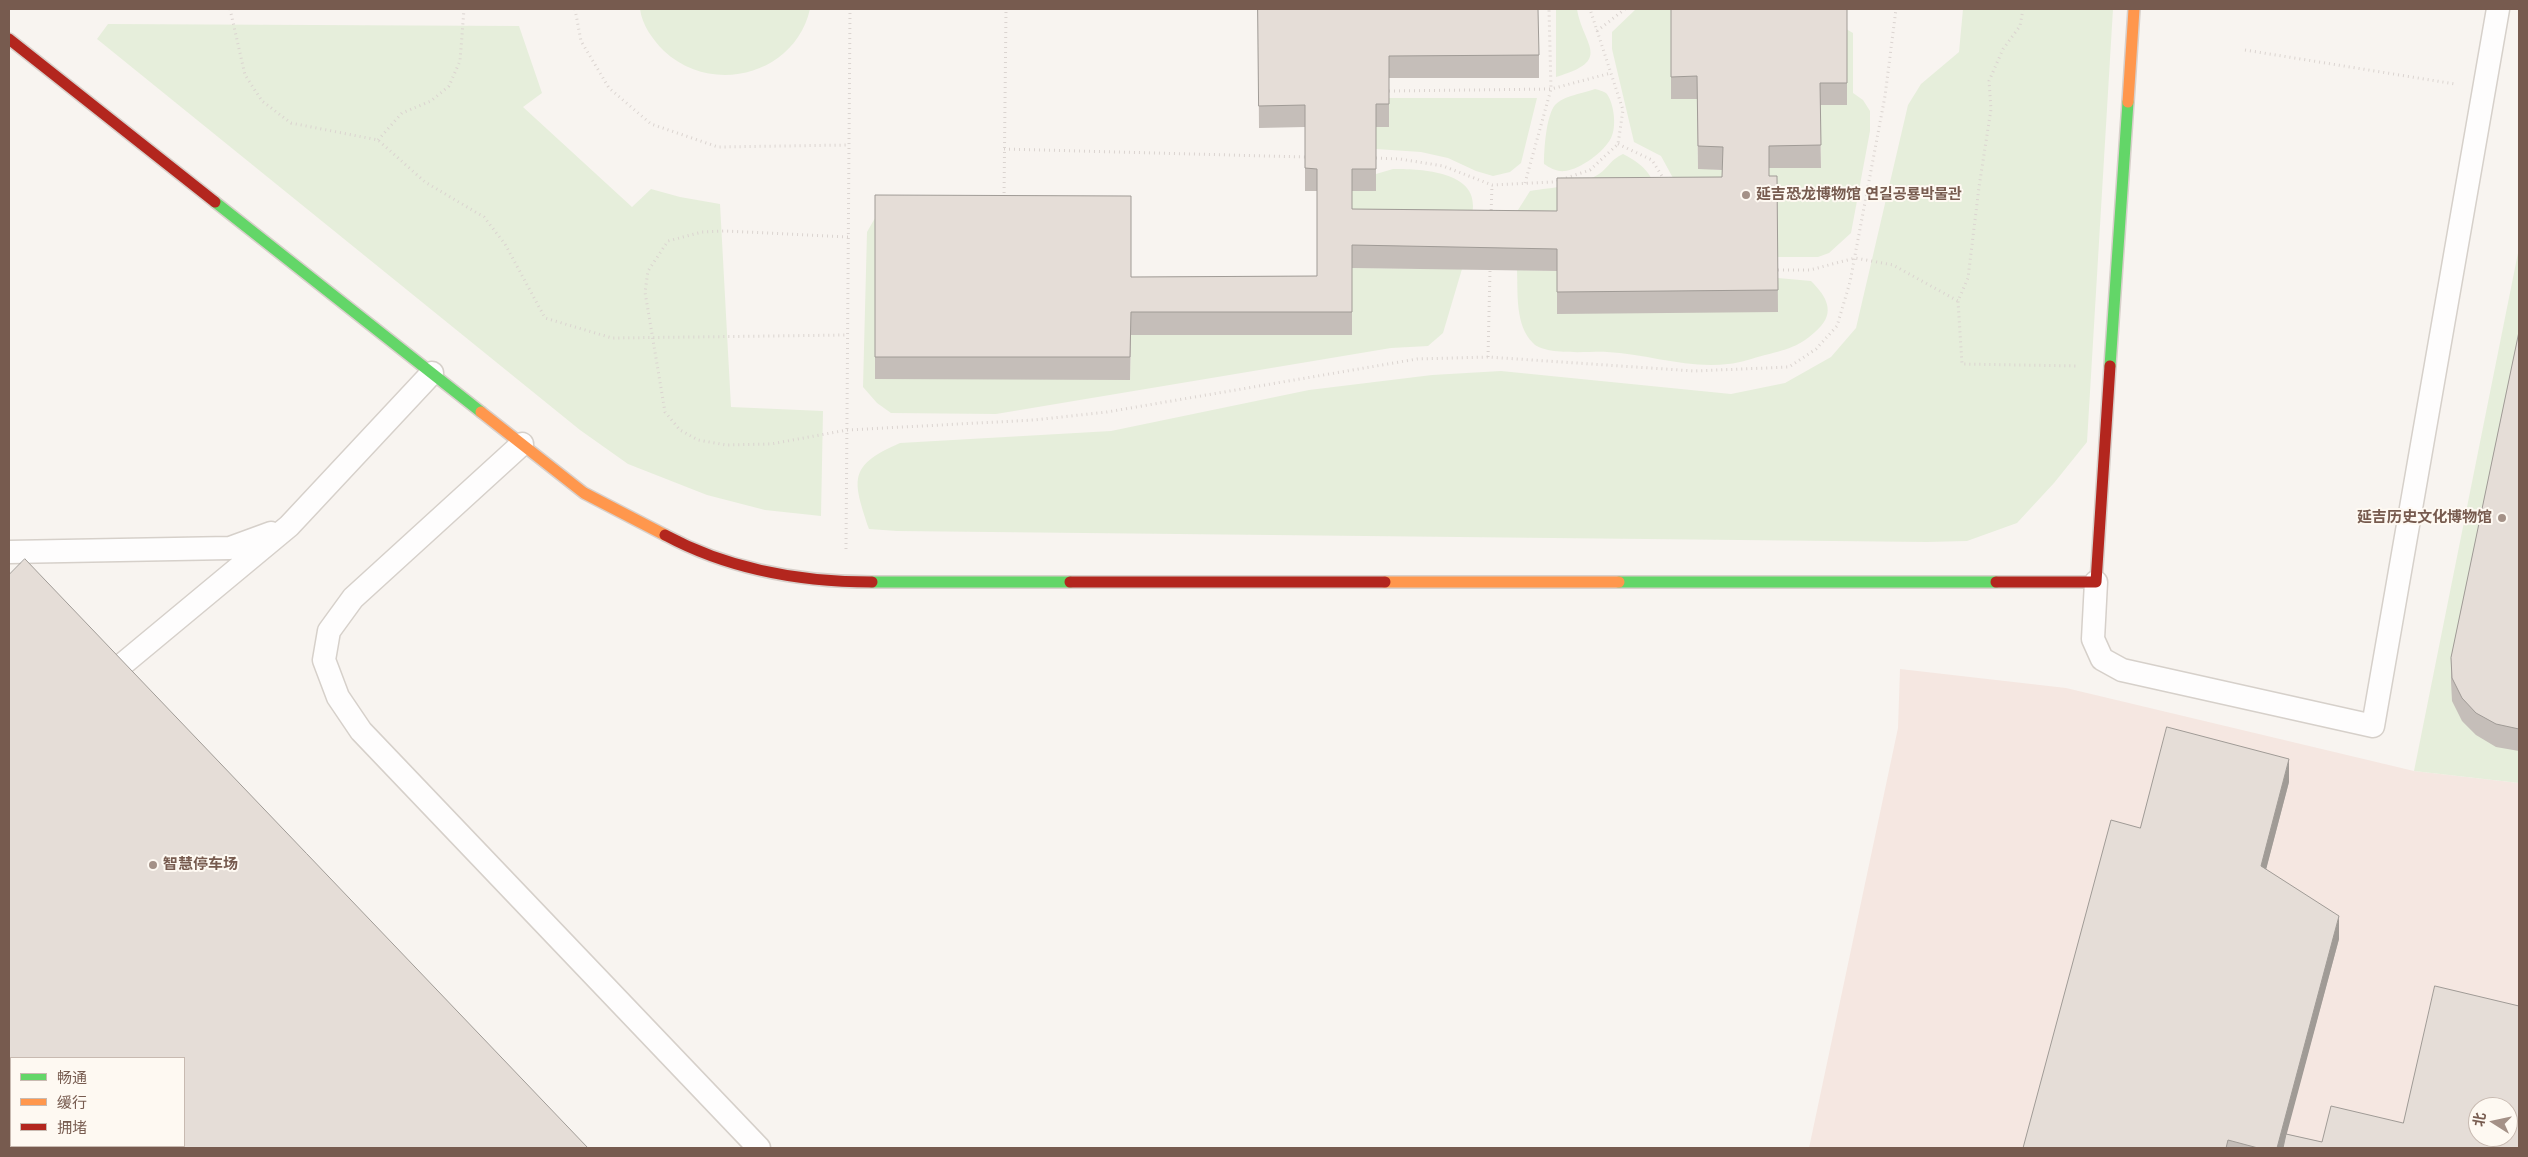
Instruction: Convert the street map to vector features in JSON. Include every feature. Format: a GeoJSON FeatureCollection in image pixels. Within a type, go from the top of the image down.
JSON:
{"type":"FeatureCollection","features":[{"type":"Feature","properties":{"kind":"street"},"geometry":{"type":"LineString","coordinates":[[9,39],[584,493],[685,546],[762,572],[846,582],[1117,584],[2096,582],[2134,9]]}},
{"type":"Feature","properties":{"kind":"lane"},"geometry":{"type":"LineString","coordinates":[[2096,582],[2093,639],[2102,659],[2122,670],[2373,726],[2498,9]]}},
{"type":"Feature","properties":{"kind":"lane"},"geometry":{"type":"LineString","coordinates":[[112,673],[288,526],[432,373]]}},
{"type":"Feature","properties":{"kind":"lane"},"geometry":{"type":"LineString","coordinates":[[522,444],[353,598],[329,631],[324,660],[338,697],[361,731],[759,1148]]}},
{"type":"Feature","properties":{"kind":"lane"},"geometry":{"type":"LineString","coordinates":[[9,552],[230,548],[288,526]]}},
{"type":"Feature","properties":{"kind":"path"},"geometry":{"type":"LineString","coordinates":[[230,9],[244,75],[262,101],[291,123],[378,140],[425,182],[484,217],[505,244],[546,318],[612,338],[848,335]]}},
{"type":"Feature","properties":{"kind":"path"},"geometry":{"type":"LineString","coordinates":[[378,140],[402,113],[431,101],[449,86],[460,61],[464,9]]}},
{"type":"Feature","properties":{"kind":"path"},"geometry":{"type":"LineString","coordinates":[[575,9],[581,41],[609,88],[651,124],[718,147],[849,145]]}},
{"type":"Feature","properties":{"kind":"path"},"geometry":{"type":"LineString","coordinates":[[846,582],[850,9]]}},
{"type":"Feature","properties":{"kind":"path"},"geometry":{"type":"LineString","coordinates":[[1004,208],[1006,9]]}},
{"type":"Feature","properties":{"kind":"path"},"geometry":{"type":"LineString","coordinates":[[1525,184],[1551,89],[1549,9]]}},
{"type":"Feature","properties":{"kind":"path"},"geometry":{"type":"LineString","coordinates":[[1376,158],[1400,159],[1443,166],[1492,185],[1554,182],[1590,170],[1618,144],[1623,110],[1590,9]]}},
{"type":"Feature","properties":{"kind":"path"},"geometry":{"type":"LineString","coordinates":[[1597,31],[1625,9]]}},
{"type":"Feature","properties":{"kind":"path"},"geometry":{"type":"LineString","coordinates":[[848,236],[725,231],[702,232],[668,241],[648,271],[645,292],[665,412],[680,430],[698,440],[726,445],[771,444],[847,430],[1034,420],[1108,412],[1418,360],[1488,357],[1694,372],[1789,367],[1816,349],[1838,326],[1855,258],[1885,96],[1896,9]]}},
{"type":"Feature","properties":{"kind":"path"},"geometry":{"type":"LineString","coordinates":[[2023,9],[2020,26],[2003,49],[1989,81],[1991,109],[1978,187],[1968,278],[1958,301],[1962,364],[2111,366]]}},
{"type":"Feature","properties":{"kind":"path"},"geometry":{"type":"LineString","coordinates":[[2245,50],[2484,89]]}},
{"type":"Feature","properties":{"kind":"path"},"geometry":{"type":"LineString","coordinates":[[1389,91],[1551,89],[1611,73]]}},
{"type":"Feature","properties":{"kind":"path"},"geometry":{"type":"LineString","coordinates":[[1618,144],[1652,160],[1667,186]]}},
{"type":"Feature","properties":{"kind":"path"},"geometry":{"type":"LineString","coordinates":[[1004,149],[1305,157]]}},
{"type":"Feature","properties":{"kind":"path"},"geometry":{"type":"LineString","coordinates":[[1491,223],[1492,185]]}},
{"type":"Feature","properties":{"kind":"path"},"geometry":{"type":"LineString","coordinates":[[1778,270],[1810,270],[1855,258],[1893,265],[1958,301]]}},
{"type":"Feature","properties":{"kind":"path"},"geometry":{"type":"LineString","coordinates":[[1488,357],[1490,270]]}},
{"type":"Feature","properties":{"kind":"shaded area"},"geometry":{"type":"Polygon","coordinates":[[[1900,669],[2066,688],[2414,771],[2519,783],[2519,1148],[1809,1148],[1898,728],[1900,669]]]}},
{"type":"Feature","properties":{"kind":"green space"},"geometry":{"type":"Polygon","coordinates":[[[640,9],[810,9],[801,32],[788,50],[770,63],[749,72],[727,75],[705,73],[683,65],[664,51],[649,32],[643,21],[640,9]]]}},
{"type":"Feature","properties":{"kind":"green space"},"geometry":{"type":"Polygon","coordinates":[[[1556,9],[1577,9],[1588,42],[1590,58],[1585,64],[1574,71],[1556,77],[1556,9]]]}},
{"type":"Feature","properties":{"kind":"green space"},"geometry":{"type":"Polygon","coordinates":[[[1636,9],[1671,9],[1671,99],[1697,99],[1698,168],[1723,170],[1722,199],[1685,200],[1661,156],[1634,142],[1612,49],[1612,32],[1636,9]]]}},
{"type":"Feature","properties":{"kind":"green space"},"geometry":{"type":"Polygon","coordinates":[[[1963,9],[2113,9],[2087,442],[2054,483],[2017,523],[1967,541],[1927,542],[897,531],[869,529],[860,498],[859,476],[863,467],[871,459],[900,443],[1111,431],[1309,390],[1432,375],[1501,371],[1731,394],[1785,383],[1831,357],[1856,328],[1908,105],[1921,84],[1959,52],[1963,9]]]}},
{"type":"Feature","properties":{"kind":"green space"},"geometry":{"type":"Polygon","coordinates":[[[108,24],[519,26],[542,93],[523,107],[632,207],[651,189],[680,197],[720,204],[731,407],[823,411],[821,516],[765,510],[707,495],[628,464],[580,430],[97,39],[108,24]]]}},
{"type":"Feature","properties":{"kind":"green space"},"geometry":{"type":"Polygon","coordinates":[[[1846,29],[1853,33],[1853,93],[1863,100],[1870,111],[1870,131],[1851,233],[1829,253],[1818,257],[1778,257],[1769,199],[1769,168],[1821,168],[1820,105],[1847,105],[1846,29]]]}},
{"type":"Feature","properties":{"kind":"green space"},"geometry":{"type":"Polygon","coordinates":[[[1595,89],[1606,93],[1613,108],[1614,128],[1608,143],[1591,159],[1571,170],[1559,171],[1544,164],[1549,117],[1555,105],[1568,97],[1595,89]]]}},
{"type":"Feature","properties":{"kind":"green space"},"geometry":{"type":"Polygon","coordinates":[[[1389,98],[1537,98],[1521,163],[1510,172],[1493,176],[1476,171],[1448,158],[1421,152],[1376,149],[1376,127],[1389,98]]]}},
{"type":"Feature","properties":{"kind":"green space"},"geometry":{"type":"Polygon","coordinates":[[[1623,154],[1648,172],[1661,200],[1557,234],[1518,233],[1518,210],[1530,191],[1583,182],[1599,174],[1623,154]]]}},
{"type":"Feature","properties":{"kind":"green space"},"geometry":{"type":"Polygon","coordinates":[[[1393,169],[1429,171],[1454,178],[1464,185],[1471,194],[1473,206],[1467,233],[1352,232],[1352,191],[1375,191],[1376,174],[1393,169]]]}},
{"type":"Feature","properties":{"kind":"green space"},"geometry":{"type":"Polygon","coordinates":[[[875,218],[1130,380],[1131,335],[1352,335],[1352,268],[1462,269],[1443,333],[1428,346],[1391,348],[996,414],[891,413],[877,403],[863,387],[867,232],[875,218]]]}},
{"type":"Feature","properties":{"kind":"green space"},"geometry":{"type":"Polygon","coordinates":[[[2519,248],[2519,783],[2414,771],[2519,248]]]}},
{"type":"Feature","properties":{"kind":"green space"},"geometry":{"type":"Polygon","coordinates":[[[1517,270],[1557,271],[1558,314],[1778,278],[1811,281],[1820,291],[1828,307],[1825,320],[1821,326],[1802,342],[1782,351],[1742,362],[1698,365],[1622,353],[1547,350],[1533,343],[1523,327],[1519,309],[1517,270]]]}},
{"type":"Feature","properties":{"kind":"building","name":"延吉恐龙博物馆 연길공룡박물관"},"geometry":{"type":"Polygon","coordinates":[[[1258,9],[1538,9],[1539,55],[1389,56],[1389,104],[1376,104],[1376,169],[1352,169],[1352,209],[1557,211],[1557,178],[1722,177],[1723,147],[1698,146],[1697,76],[1671,77],[1671,9],[1847,9],[1847,83],[1820,83],[1821,145],[1769,146],[1769,176],[1777,176],[1778,290],[1557,292],[1557,249],[1352,245],[1352,312],[1131,312],[1130,357],[875,357],[875,195],[1131,196],[1131,277],[1317,276],[1317,169],[1305,168],[1305,105],[1259,106],[1258,9]]]}},
{"type":"Feature","properties":{"kind":"building","name":"延吉历史文化博物馆"},"geometry":{"type":"Polygon","coordinates":[[[2519,332],[2519,729],[2496,724],[2476,713],[2462,698],[2452,678],[2451,658],[2519,332]]]}},
{"type":"Feature","properties":{"kind":"building","name":"智慧停车场"},"geometry":{"type":"Polygon","coordinates":[[[25,559],[588,1148],[34,1148],[185,1147],[185,1057],[10,1057],[10,1122],[9,1121],[9,575],[25,559]]]}},
{"type":"Feature","properties":{"kind":"building"},"geometry":{"type":"Polygon","coordinates":[[[2167,727],[2289,759],[2261,866],[2339,916],[2277,1148],[2258,1148],[2228,1140],[2226,1148],[2023,1148],[2111,820],[2140,828],[2167,727]]]}},
{"type":"Feature","properties":{"kind":"building"},"geometry":{"type":"Polygon","coordinates":[[[2435,986],[2519,1006],[2519,1148],[2283,1148],[2286,1134],[2322,1142],[2331,1106],[2403,1123],[2435,986]]]}},
{"type":"Feature","properties":{"kind":"traffic: fast"},"geometry":{"type":"LineString","coordinates":[[2110,366],[2128,102]]}},
{"type":"Feature","properties":{"kind":"traffic: fast"},"geometry":{"type":"LineString","coordinates":[[215,202],[481,412]]}},
{"type":"Feature","properties":{"kind":"traffic: fast"},"geometry":{"type":"LineString","coordinates":[[872,582],[1070,582]]}},
{"type":"Feature","properties":{"kind":"traffic: fast"},"geometry":{"type":"LineString","coordinates":[[1619,582],[1996,582]]}},
{"type":"Feature","properties":{"kind":"traffic: slow"},"geometry":{"type":"LineString","coordinates":[[2128,102],[2134,9]]}},
{"type":"Feature","properties":{"kind":"traffic: slow"},"geometry":{"type":"LineString","coordinates":[[481,412],[584,493],[665,535]]}},
{"type":"Feature","properties":{"kind":"traffic: slow"},"geometry":{"type":"LineString","coordinates":[[1385,582],[1619,582]]}},
{"type":"Feature","properties":{"kind":"traffic: jam"},"geometry":{"type":"LineString","coordinates":[[9,39],[215,202]]}},
{"type":"Feature","properties":{"kind":"traffic: jam"},"geometry":{"type":"LineString","coordinates":[[1996,582],[2096,582],[2110,366]]}},
{"type":"Feature","properties":{"kind":"traffic: jam"},"geometry":{"type":"LineString","coordinates":[[665,535],[689,547],[739,565],[792,576],[872,582]]}},
{"type":"Feature","properties":{"kind":"traffic: jam"},"geometry":{"type":"LineString","coordinates":[[1070,582],[1385,582]]}},
{"type":"Feature","properties":{"kind":"place","name":"延吉恐龙博物馆 연길공룡박물관"},"geometry":{"type":"Point","coordinates":[1746,195]}},
{"type":"Feature","properties":{"kind":"place","name":"延吉历史文化博物馆"},"geometry":{"type":"Point","coordinates":[2502,518]}},
{"type":"Feature","properties":{"kind":"place","name":"智慧停车场"},"geometry":{"type":"Point","coordinates":[153,865]}}]}
